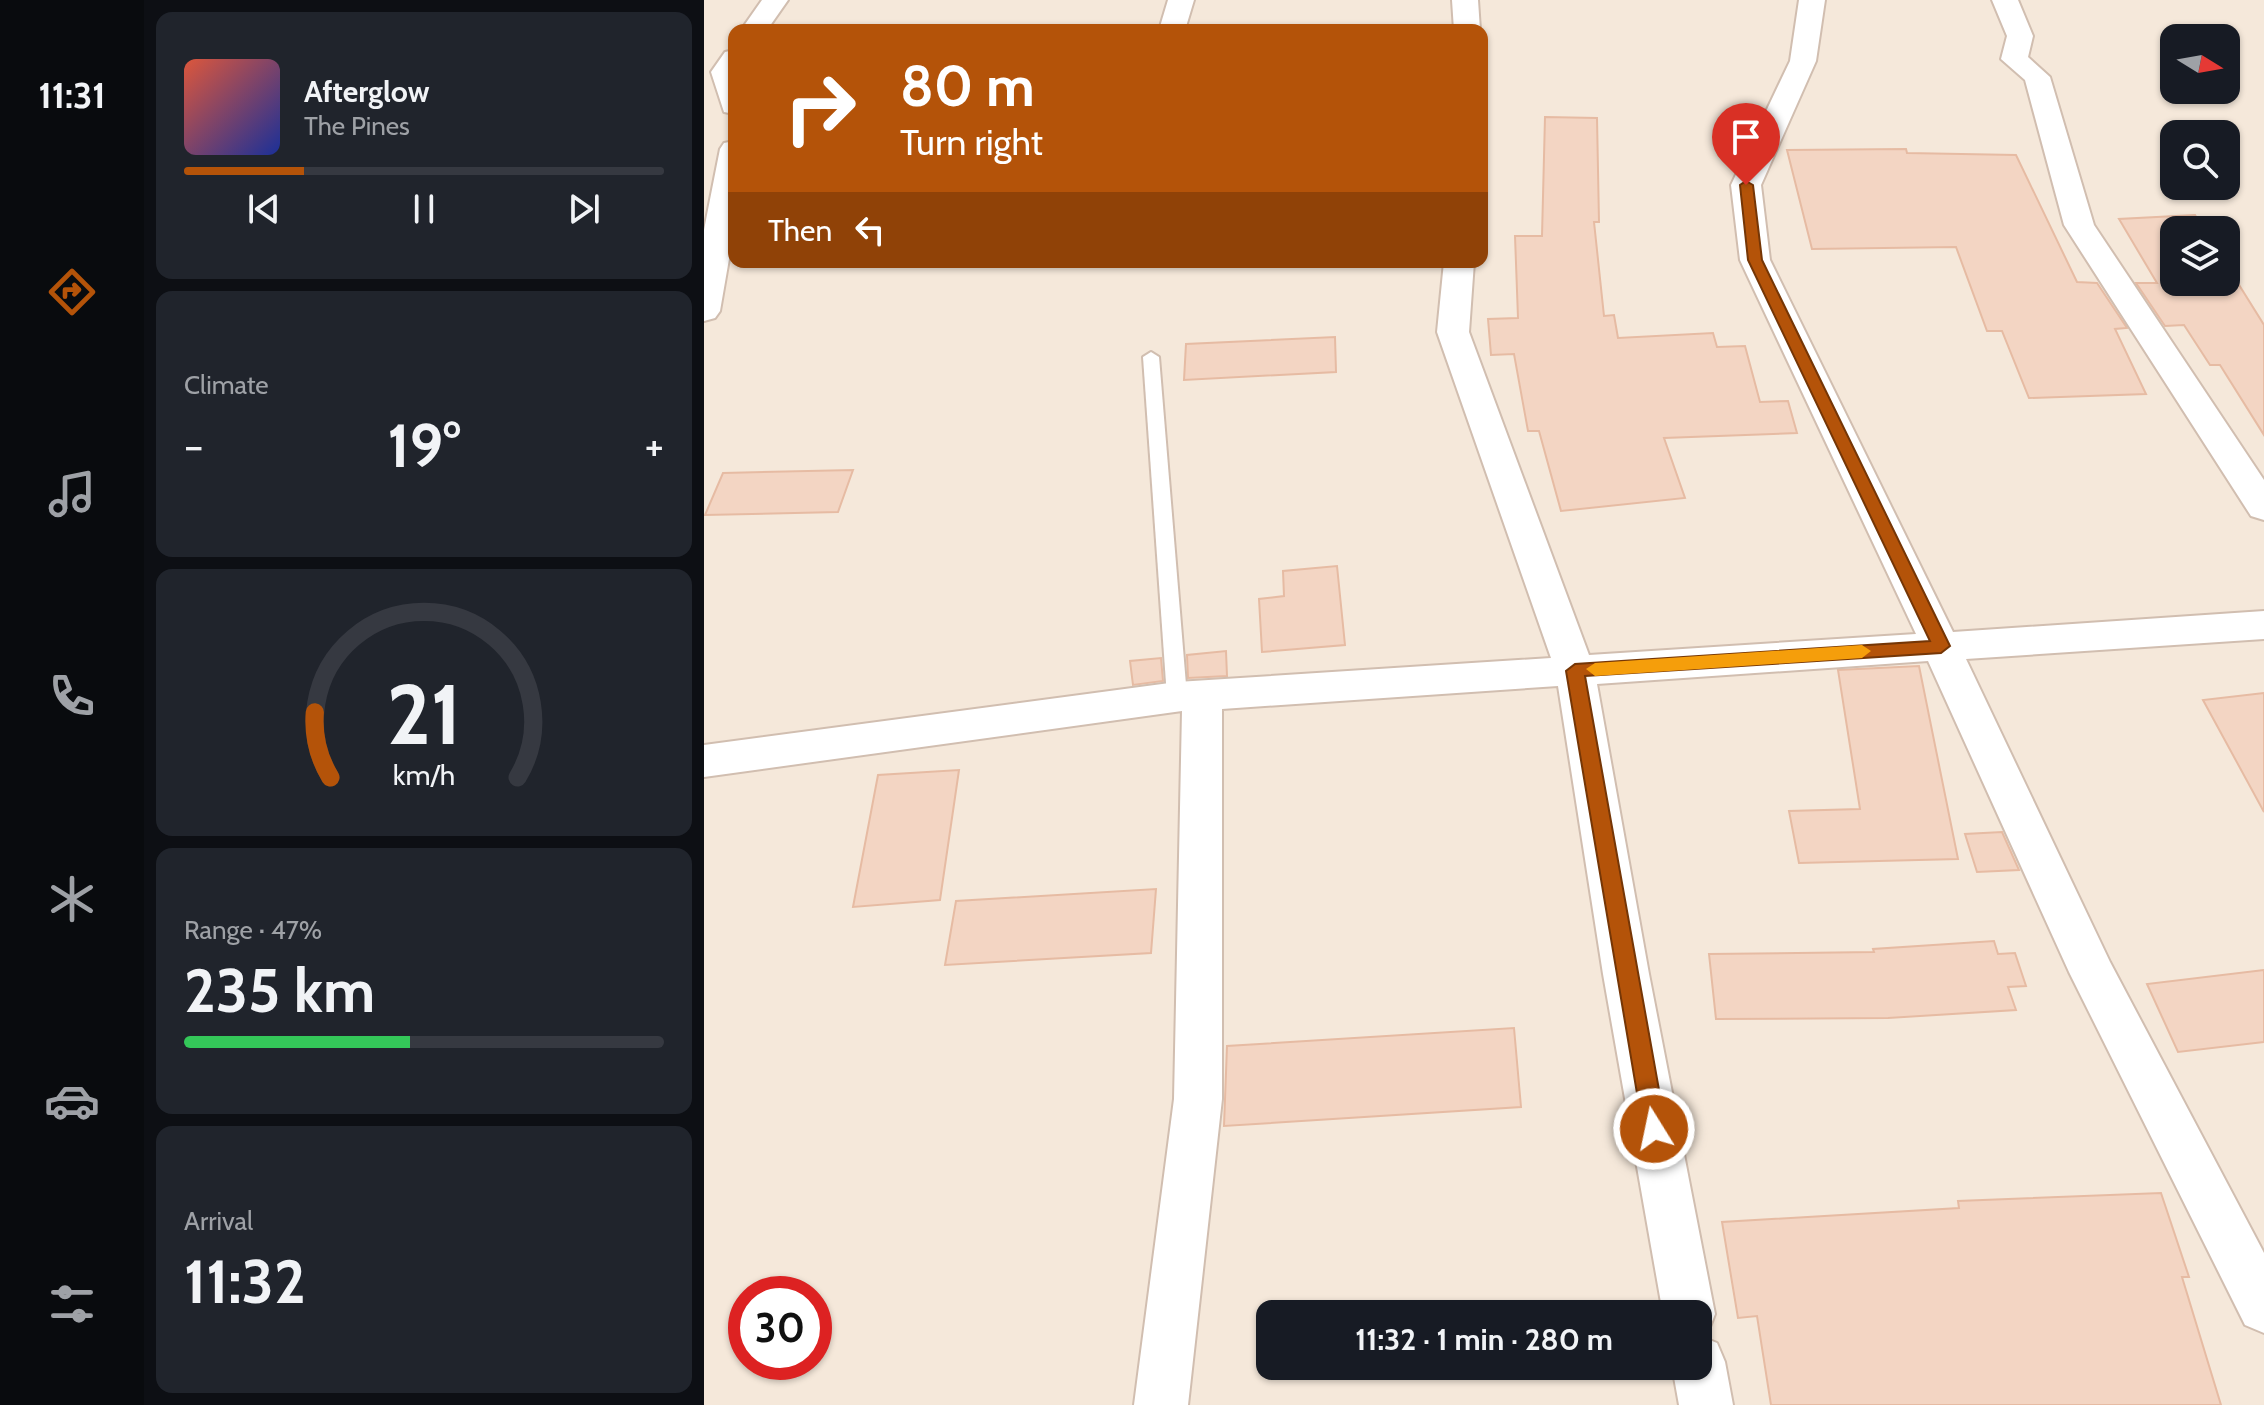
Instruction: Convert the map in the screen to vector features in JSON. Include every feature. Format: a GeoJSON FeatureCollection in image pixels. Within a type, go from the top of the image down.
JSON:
{"type":"FeatureCollection","features":[{"type":"Feature","properties":{"kind":"street"},"geometry":{"type":"LineString","coordinates":[[758,24],[775,0]]}},
{"type":"Feature","properties":{"kind":"street"},"geometry":{"type":"LineString","coordinates":[[1174,24],[1181,0]]}},
{"type":"Feature","properties":{"kind":"street"},"geometry":{"type":"LineString","coordinates":[[1465,0],[1467,24]]}},
{"type":"Feature","properties":{"kind":"street"},"geometry":{"type":"LineString","coordinates":[[1812,0],[1803,61],[1746,185],[1755,260],[1941,646],[2092,972],[2264,1307]]}},
{"type":"Feature","properties":{"kind":"street"},"geometry":{"type":"LineString","coordinates":[[2005,0],[2020,36],[2014,59],[2037,77],[2079,225],[2264,508]]}},
{"type":"Feature","properties":{"kind":"street"},"geometry":{"type":"LineString","coordinates":[[721,68],[728,88]]}},
{"type":"Feature","properties":{"kind":"street"},"geometry":{"type":"LineString","coordinates":[[704,311],[710,238],[728,171]]}},
{"type":"Feature","properties":{"kind":"street"},"geometry":{"type":"LineString","coordinates":[[1458,268],[1453,332],[1575,671],[1626,974],[1686,1300]]}},
{"type":"Feature","properties":{"kind":"street"},"geometry":{"type":"LineString","coordinates":[[704,761],[1189,696],[2264,625]]}},
{"type":"Feature","properties":{"kind":"street"},"geometry":{"type":"LineString","coordinates":[[1161,1405],[1198,1099],[1189,696]]}},
{"type":"Feature","properties":{"kind":"street"},"geometry":{"type":"LineString","coordinates":[[1701,1380],[1706,1405]]}},
{"type":"Feature","properties":{"kind":"lane"},"geometry":{"type":"LineString","coordinates":[[1151,357],[1189,696]]}},
{"type":"Feature","properties":{"kind":"shaded area"},"geometry":{"type":"Polygon","coordinates":[[[704,0],[2264,0],[2264,1405],[704,1405],[704,0]]]}},
{"type":"Feature","properties":{"kind":"building"},"geometry":{"type":"Polygon","coordinates":[[[1545,117],[1597,118],[1599,222],[1594,222],[1604,316],[1614,315],[1618,338],[1713,333],[1717,347],[1745,346],[1760,402],[1788,401],[1797,433],[1664,438],[1685,498],[1561,511],[1539,431],[1528,431],[1514,354],[1491,355],[1488,319],[1518,318],[1515,236],[1542,236],[1545,117]]]}},
{"type":"Feature","properties":{"kind":"building"},"geometry":{"type":"Polygon","coordinates":[[[1906,149],[1907,153],[2016,155],[2077,282],[2097,283],[2127,328],[2115,329],[2146,394],[2029,398],[2002,331],[1987,331],[1956,247],[1812,249],[1787,150],[1906,149]]]}},
{"type":"Feature","properties":{"kind":"building"},"geometry":{"type":"Polygon","coordinates":[[[2160,217],[2160,296],[2240,296],[2240,286],[2264,325],[2264,435],[2220,365],[2210,365],[2184,325],[2165,326],[2136,283],[2157,283],[2119,219],[2160,217]]]}},
{"type":"Feature","properties":{"kind":"building"},"geometry":{"type":"Polygon","coordinates":[[[1335,337],[1336,372],[1184,380],[1186,344],[1335,337]]]}},
{"type":"Feature","properties":{"kind":"building"},"geometry":{"type":"Polygon","coordinates":[[[853,470],[838,512],[705,515],[723,473],[853,470]]]}},
{"type":"Feature","properties":{"kind":"building"},"geometry":{"type":"Polygon","coordinates":[[[1337,566],[1345,645],[1262,652],[1259,599],[1284,596],[1283,571],[1337,566]]]}},
{"type":"Feature","properties":{"kind":"building"},"geometry":{"type":"Polygon","coordinates":[[[1226,651],[1227,676],[1188,678],[1187,655],[1226,651]]]}},
{"type":"Feature","properties":{"kind":"building"},"geometry":{"type":"Polygon","coordinates":[[[1161,658],[1163,681],[1133,685],[1130,661],[1161,658]]]}},
{"type":"Feature","properties":{"kind":"building"},"geometry":{"type":"Polygon","coordinates":[[[1919,666],[1958,859],[1799,863],[1789,811],[1860,809],[1838,670],[1919,666]]]}},
{"type":"Feature","properties":{"kind":"building"},"geometry":{"type":"Polygon","coordinates":[[[2264,693],[2264,812],[2203,700],[2264,693]]]}},
{"type":"Feature","properties":{"kind":"building"},"geometry":{"type":"Polygon","coordinates":[[[959,770],[940,900],[853,907],[878,775],[959,770]]]}},
{"type":"Feature","properties":{"kind":"building"},"geometry":{"type":"Polygon","coordinates":[[[2002,832],[2019,870],[1977,872],[1965,834],[2002,832]]]}},
{"type":"Feature","properties":{"kind":"building"},"geometry":{"type":"Polygon","coordinates":[[[1156,889],[1151,953],[945,965],[956,901],[1156,889]]]}},
{"type":"Feature","properties":{"kind":"building"},"geometry":{"type":"Polygon","coordinates":[[[1994,941],[1998,954],[2015,953],[2026,986],[2008,987],[2016,1010],[1888,1018],[1716,1019],[1709,954],[1874,952],[1873,949],[1994,941]]]}},
{"type":"Feature","properties":{"kind":"building"},"geometry":{"type":"Polygon","coordinates":[[[2264,970],[2264,1042],[2178,1052],[2147,984],[2264,970]]]}},
{"type":"Feature","properties":{"kind":"building"},"geometry":{"type":"Polygon","coordinates":[[[1514,1028],[1521,1107],[1224,1126],[1227,1046],[1514,1028]]]}},
{"type":"Feature","properties":{"kind":"building"},"geometry":{"type":"Polygon","coordinates":[[[2161,1193],[2189,1277],[2182,1277],[2221,1405],[1771,1405],[1757,1316],[1738,1318],[1722,1222],[1959,1208],[1958,1201],[2161,1193]]]}},
{"type":"Feature","properties":{"kind":"slow traffic"},"geometry":{"type":"LineString","coordinates":[[1595,669],[1862,651]]}},
{"type":"Feature","properties":{"kind":"route"},"geometry":{"type":"LineString","coordinates":[[1654,1129],[1575,671],[1941,646],[1755,260],[1746,185]]}}]}
